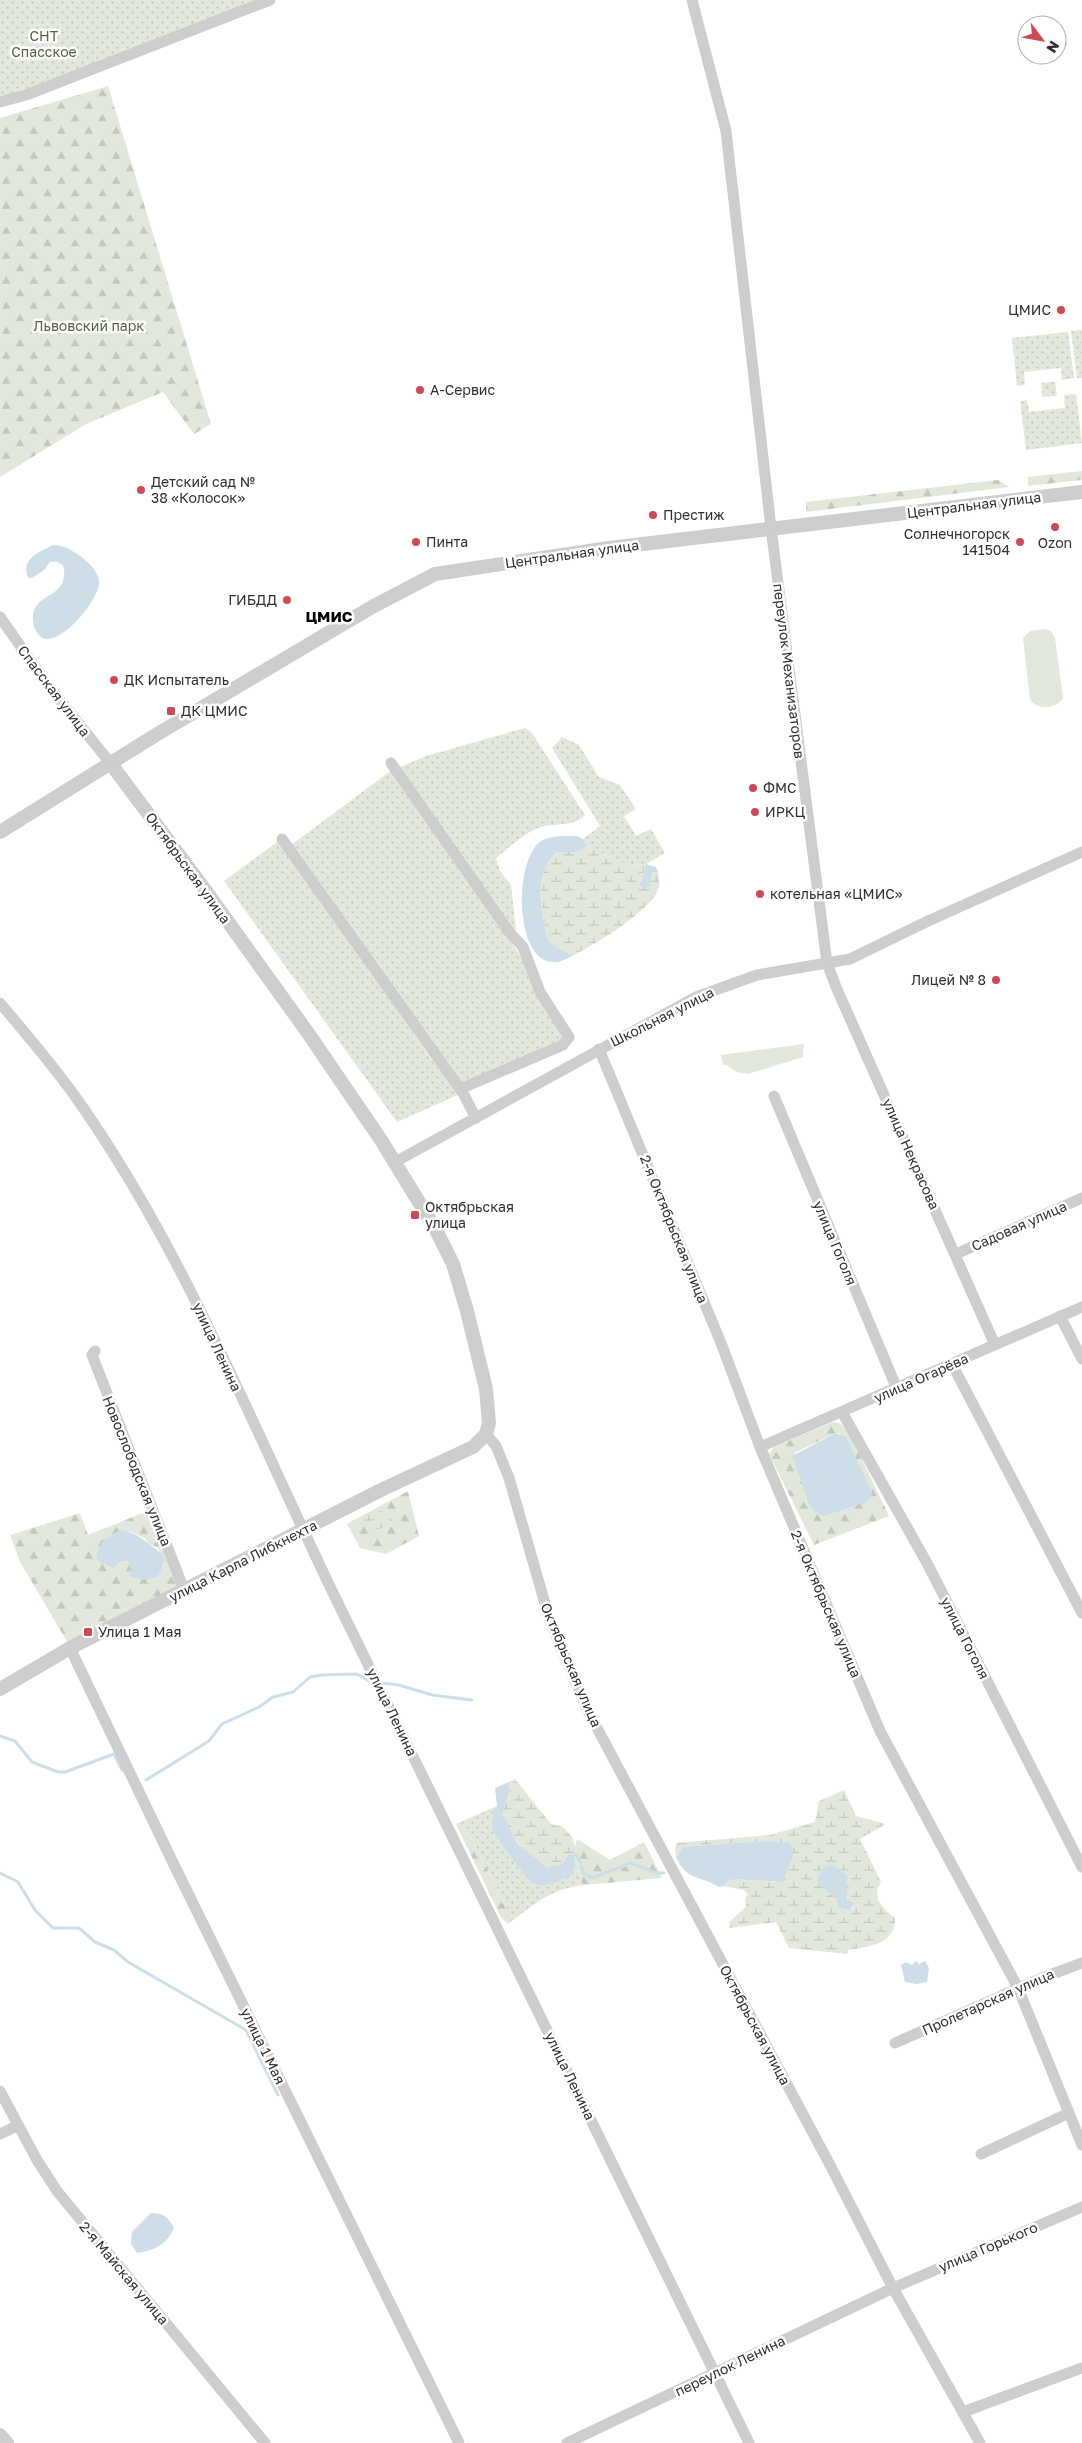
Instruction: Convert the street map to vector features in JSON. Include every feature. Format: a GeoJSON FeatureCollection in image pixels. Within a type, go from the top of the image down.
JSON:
{"type":"FeatureCollection","features":[{"type":"Feature","properties":{"kind":"street","name":"переулок Механизаторов"},"geometry":{"type":"LineString","coordinates":[[692,0],[726,131],[771,528],[827,962]]}},
{"type":"Feature","properties":{"kind":"street"},"geometry":{"type":"LineString","coordinates":[[0,102],[26,95],[264,1]]}},
{"type":"Feature","properties":{"kind":"street","name":"Центральная улица"},"geometry":{"type":"LineString","coordinates":[[0,832],[111,764],[159,732],[372,607],[435,574],[538,558],[771,528],[1082,492]]}},
{"type":"Feature","properties":{"kind":"street","name":"Спасская улица"},"geometry":{"type":"LineString","coordinates":[[0,617],[47,684],[111,764]]}},
{"type":"Feature","properties":{"kind":"street"},"geometry":{"type":"LineString","coordinates":[[391,763],[510,933],[523,947],[540,992],[569,1037],[563,1045],[460,1089]]}},
{"type":"Feature","properties":{"kind":"street","name":"Октябрьская улица"},"geometry":{"type":"LineString","coordinates":[[111,764],[278,991],[395,1162],[436,1230],[453,1264],[486,1389],[489,1411],[486,1434],[496,1446],[509,1478],[550,1621],[589,1713],[894,2288],[980,2443]]}},
{"type":"Feature","properties":{"kind":"street"},"geometry":{"type":"LineString","coordinates":[[282,839],[460,1089],[476,1118]]}},
{"type":"Feature","properties":{"kind":"street","name":"Школьная улица"},"geometry":{"type":"LineString","coordinates":[[395,1162],[685,1002],[715,989],[757,975],[827,962],[843,961],[1082,852]]}},
{"type":"Feature","properties":{"kind":"street","name":"улица Некрасова"},"geometry":{"type":"LineString","coordinates":[[827,962],[836,987],[995,1345]]}},
{"type":"Feature","properties":{"kind":"street","name":"улица Ленина"},"geometry":{"type":"LineString","coordinates":[[0,1003],[76,1097],[151,1217],[183,1276],[303,1531],[749,2443]]}},
{"type":"Feature","properties":{"kind":"street","name":"2-я Октябрьская улица"},"geometry":{"type":"LineString","coordinates":[[599,1049],[721,1343],[760,1447],[880,1731],[1018,1988],[1082,2145]]}},
{"type":"Feature","properties":{"kind":"street","name":"улица Гоголя"},"geometry":{"type":"LineString","coordinates":[[774,1096],[897,1389]]}},
{"type":"Feature","properties":{"kind":"street","name":"Садовая улица"},"geometry":{"type":"LineString","coordinates":[[956,1254],[1082,1198]]}},
{"type":"Feature","properties":{"kind":"street","name":"улица Огарёва"},"geometry":{"type":"LineString","coordinates":[[760,1447],[897,1389],[1082,1306]]}},
{"type":"Feature","properties":{"kind":"street"},"geometry":{"type":"LineString","coordinates":[[1060,1316],[1082,1359]]}},
{"type":"Feature","properties":{"kind":"street","name":"Новослободская улица"},"geometry":{"type":"LineString","coordinates":[[95,1350],[92,1355],[185,1592]]}},
{"type":"Feature","properties":{"kind":"street"},"geometry":{"type":"LineString","coordinates":[[952,1364],[1082,1612]]}},
{"type":"Feature","properties":{"kind":"street","name":"улица Гоголя"},"geometry":{"type":"LineString","coordinates":[[842,1412],[927,1563],[1082,1867]]}},
{"type":"Feature","properties":{"kind":"street","name":"улица Карла Либкнехта"},"geometry":{"type":"LineString","coordinates":[[0,1689],[70,1648],[185,1592],[381,1490],[466,1451],[486,1434]]}},
{"type":"Feature","properties":{"kind":"street","name":"улица 1 Мая"},"geometry":{"type":"LineString","coordinates":[[70,1648],[459,2443]]}},
{"type":"Feature","properties":{"kind":"street","name":"Пролетарская улица"},"geometry":{"type":"LineString","coordinates":[[895,2043],[1018,1988],[1082,1963]]}},
{"type":"Feature","properties":{"kind":"street","name":"2-я Майская улица"},"geometry":{"type":"LineString","coordinates":[[0,2091],[17,2126],[57,2191],[265,2443]]}},
{"type":"Feature","properties":{"kind":"street"},"geometry":{"type":"LineString","coordinates":[[981,2154],[1069,2113]]}},
{"type":"Feature","properties":{"kind":"street"},"geometry":{"type":"LineString","coordinates":[[0,2134],[17,2126]]}},
{"type":"Feature","properties":{"kind":"street","name":"улица Горького"},"geometry":{"type":"LineString","coordinates":[[894,2288],[1082,2207]]}},
{"type":"Feature","properties":{"kind":"street","name":"переулок Ленина"},"geometry":{"type":"LineString","coordinates":[[567,2443],[894,2288]]}},
{"type":"Feature","properties":{"kind":"street"},"geometry":{"type":"LineString","coordinates":[[963,2412],[1082,2368]]}},
{"type":"Feature","properties":{"kind":"street"},"geometry":{"type":"LineString","coordinates":[[0,2435],[7,2443]]}},
{"type":"Feature","properties":{"kind":"green space","name":"СНТ Спасское"},"geometry":{"type":"Polygon","coordinates":[[[0,0],[261,0],[0,105],[0,0]]]}},
{"type":"Feature","properties":{"kind":"green space","name":"Львовский парк"},"geometry":{"type":"Polygon","coordinates":[[[108,86],[211,424],[194,434],[163,392],[86,424],[0,477],[0,118],[108,86]]]}},
{"type":"Feature","properties":{"kind":"green space"},"geometry":{"type":"Polygon","coordinates":[[[1082,330],[1082,378],[1077,378],[1071,331],[1082,330]]]}},
{"type":"Feature","properties":{"kind":"green space"},"geometry":{"type":"Polygon","coordinates":[[[1068,332],[1074,378],[1062,380],[1061,368],[1024,372],[1025,385],[1017,386],[1012,338],[1068,332]]]}},
{"type":"Feature","properties":{"kind":"green space"},"geometry":{"type":"Polygon","coordinates":[[[1055,382],[1057,396],[1043,397],[1041,383],[1055,382]]]}},
{"type":"Feature","properties":{"kind":"green space"},"geometry":{"type":"Polygon","coordinates":[[[1076,394],[1082,443],[1026,450],[1020,401],[1027,400],[1029,412],[1065,408],[1064,395],[1076,394]]]}},
{"type":"Feature","properties":{"kind":"green space"},"geometry":{"type":"Polygon","coordinates":[[[1082,471],[1082,480],[1028,486],[1028,477],[1082,471]]]}},
{"type":"Feature","properties":{"kind":"green space"},"geometry":{"type":"Polygon","coordinates":[[[998,480],[1009,487],[806,512],[806,502],[998,480]]]}},
{"type":"Feature","properties":{"kind":"green space"},"geometry":{"type":"Polygon","coordinates":[[[1044,629],[1051,631],[1055,638],[1063,698],[1056,704],[1042,707],[1033,703],[1030,699],[1023,638],[1030,631],[1044,629]]]}},
{"type":"Feature","properties":{"kind":"green space"},"geometry":{"type":"Polygon","coordinates":[[[525,728],[532,733],[585,815],[581,819],[570,823],[535,829],[496,858],[500,871],[511,885],[516,929],[513,932],[400,767],[426,756],[525,728]]]}},
{"type":"Feature","properties":{"kind":"green space"},"geometry":{"type":"Polygon","coordinates":[[[562,737],[579,745],[599,777],[620,785],[636,809],[624,816],[636,836],[651,829],[665,853],[646,864],[627,865],[587,846],[583,839],[600,826],[552,748],[562,737]]]}},
{"type":"Feature","properties":{"kind":"green space"},"geometry":{"type":"Polygon","coordinates":[[[392,770],[520,955],[537,995],[565,1038],[461,1086],[291,845],[392,770]]]}},
{"type":"Feature","properties":{"kind":"green space"},"geometry":{"type":"Polygon","coordinates":[[[280,840],[429,1056],[460,1094],[397,1122],[224,881],[280,840]]]}},
{"type":"Feature","properties":{"kind":"green space"},"geometry":{"type":"Polygon","coordinates":[[[587,846],[627,865],[646,864],[641,881],[651,882],[652,872],[658,872],[659,886],[650,902],[630,920],[574,955],[556,947],[547,937],[541,902],[541,884],[550,859],[557,852],[578,852],[587,846]]]}},
{"type":"Feature","properties":{"kind":"green space"},"geometry":{"type":"Polygon","coordinates":[[[804,1044],[803,1057],[748,1074],[736,1072],[727,1065],[723,1065],[721,1055],[804,1044]]]}},
{"type":"Feature","properties":{"kind":"green space"},"geometry":{"type":"Polygon","coordinates":[[[833,1422],[840,1423],[849,1432],[889,1516],[814,1545],[769,1454],[774,1447],[833,1422]],[[836,1433],[794,1453],[869,1500],[872,1492],[840,1433],[836,1433]]]}},
{"type":"Feature","properties":{"kind":"green space"},"geometry":{"type":"Polygon","coordinates":[[[408,1491],[419,1536],[386,1554],[360,1548],[347,1524],[408,1491]]]}},
{"type":"Feature","properties":{"kind":"green space"},"geometry":{"type":"Polygon","coordinates":[[[150,1510],[179,1588],[68,1643],[20,1562],[10,1535],[80,1513],[88,1535],[150,1510]],[[128,1531],[120,1562],[129,1561],[131,1569],[158,1577],[164,1564],[158,1548],[149,1544],[145,1538],[128,1531]]]}},
{"type":"Feature","properties":{"kind":"green space"},"geometry":{"type":"Polygon","coordinates":[[[380,1511],[389,1514],[392,1520],[391,1525],[375,1530],[362,1525],[363,1517],[380,1511]]]}},
{"type":"Feature","properties":{"kind":"green space"},"geometry":{"type":"Polygon","coordinates":[[[515,1779],[551,1824],[563,1827],[572,1837],[576,1850],[573,1855],[569,1854],[562,1864],[546,1867],[518,1843],[505,1826],[502,1812],[509,1793],[509,1782],[515,1779]]]}},
{"type":"Feature","properties":{"kind":"green space"},"geometry":{"type":"Polygon","coordinates":[[[844,1790],[856,1816],[886,1824],[860,1839],[881,1882],[877,1893],[879,1902],[895,1918],[894,1927],[886,1939],[872,1946],[848,1950],[848,1954],[789,1948],[776,1922],[729,1928],[730,1921],[746,1907],[745,1899],[748,1894],[744,1890],[724,1886],[731,1879],[775,1882],[793,1855],[789,1842],[762,1841],[683,1847],[676,1857],[675,1848],[677,1843],[770,1835],[815,1822],[819,1801],[844,1790]],[[824,1867],[817,1879],[836,1899],[839,1908],[850,1910],[853,1907],[847,1897],[845,1879],[841,1870],[824,1867]]]}},
{"type":"Feature","properties":{"kind":"green space"},"geometry":{"type":"Polygon","coordinates":[[[497,1806],[493,1810],[492,1829],[511,1858],[531,1882],[544,1885],[571,1876],[576,1864],[583,1885],[553,1893],[513,1920],[469,1833],[456,1824],[497,1806]]]}},
{"type":"Feature","properties":{"kind":"green space"},"geometry":{"type":"Polygon","coordinates":[[[456,1824],[469,1833],[513,1920],[508,1924],[501,1917],[456,1824]]]}},
{"type":"Feature","properties":{"kind":"green space"},"geometry":{"type":"Polygon","coordinates":[[[577,1839],[610,1860],[644,1842],[662,1878],[583,1885],[573,1855],[577,1839]]]}},
{"type":"Feature","properties":{"kind":"shaded area"},"geometry":{"type":"Polygon","coordinates":[[[53,545],[64,547],[80,556],[94,570],[99,580],[94,597],[72,626],[54,638],[46,639],[41,637],[36,631],[33,622],[33,612],[37,605],[60,586],[63,581],[64,568],[54,561],[50,562],[44,570],[32,578],[28,578],[26,571],[32,557],[53,545]]]}},
{"type":"Feature","properties":{"kind":"shaded area"},"geometry":{"type":"Polygon","coordinates":[[[577,836],[583,839],[587,846],[578,852],[557,852],[550,859],[546,867],[541,884],[541,902],[547,937],[556,947],[574,955],[561,961],[553,962],[540,957],[531,945],[525,927],[522,907],[526,865],[533,850],[543,840],[555,837],[577,836]]]}},
{"type":"Feature","properties":{"kind":"shaded area"},"geometry":{"type":"Polygon","coordinates":[[[646,864],[656,867],[658,872],[652,872],[650,887],[645,888],[640,886],[646,864]]]}},
{"type":"Feature","properties":{"kind":"shaded area"},"geometry":{"type":"Polygon","coordinates":[[[836,1433],[846,1437],[872,1492],[871,1497],[866,1502],[824,1516],[814,1511],[810,1506],[792,1456],[836,1433]]]}},
{"type":"Feature","properties":{"kind":"shaded area"},"geometry":{"type":"Polygon","coordinates":[[[121,1530],[140,1537],[161,1554],[164,1560],[158,1577],[143,1580],[129,1576],[131,1569],[128,1561],[120,1562],[113,1568],[97,1560],[98,1549],[103,1541],[121,1530]]]}},
{"type":"Feature","properties":{"kind":"shaded area"},"geometry":{"type":"Polygon","coordinates":[[[509,1782],[510,1790],[502,1814],[517,1843],[546,1867],[562,1864],[569,1854],[573,1855],[576,1864],[571,1876],[548,1885],[534,1884],[519,1868],[499,1840],[492,1829],[493,1810],[497,1806],[495,1788],[509,1782]]]}},
{"type":"Feature","properties":{"kind":"shaded area"},"geometry":{"type":"Polygon","coordinates":[[[762,1841],[789,1842],[793,1851],[793,1857],[782,1882],[731,1879],[724,1886],[719,1887],[689,1874],[680,1865],[676,1857],[683,1847],[762,1841]]]}},
{"type":"Feature","properties":{"kind":"shaded area"},"geometry":{"type":"Polygon","coordinates":[[[833,1865],[847,1875],[847,1899],[854,1903],[850,1910],[839,1908],[836,1899],[819,1884],[817,1879],[824,1867],[833,1865]]]}},
{"type":"Feature","properties":{"kind":"shaded area"},"geometry":{"type":"Polygon","coordinates":[[[916,1961],[919,1964],[925,1961],[929,1968],[927,1982],[917,1984],[905,1982],[901,1965],[906,1962],[912,1965],[916,1961]]]}},
{"type":"Feature","properties":{"kind":"shaded area"},"geometry":{"type":"Polygon","coordinates":[[[151,2213],[165,2216],[174,2228],[168,2238],[159,2246],[137,2253],[131,2244],[132,2232],[151,2213]]]}},
{"type":"Feature","properties":{"kind":"waterway"},"geometry":{"type":"LineString","coordinates":[[146,1780],[209,1741],[222,1724],[259,1707],[273,1697],[293,1692],[310,1677],[357,1674],[371,1682]]}},
{"type":"Feature","properties":{"kind":"waterway"},"geometry":{"type":"LineString","coordinates":[[383,1683],[399,1685],[432,1695],[472,1700]]}},
{"type":"Feature","properties":{"kind":"waterway"},"geometry":{"type":"LineString","coordinates":[[0,1736],[15,1741],[32,1762],[58,1772],[65,1772],[114,1754],[122,1770]]}},
{"type":"Feature","properties":{"kind":"waterway"},"geometry":{"type":"LineString","coordinates":[[573,1855],[577,1855],[584,1873],[592,1878],[631,1863],[656,1873],[664,1873]]}},
{"type":"Feature","properties":{"kind":"waterway"},"geometry":{"type":"LineString","coordinates":[[0,1873],[18,1882],[35,1910],[53,1928],[79,1928],[95,1942],[114,1950],[128,1962],[246,2030],[278,2095]]}},
{"type":"Feature","properties":{"kind":"place","name":"ЦМИС"},"geometry":{"type":"Point","coordinates":[1061,310]}},
{"type":"Feature","properties":{"kind":"place","name":"A-Сервис"},"geometry":{"type":"Point","coordinates":[420,390]}},
{"type":"Feature","properties":{"kind":"place","name":"Детский сад № 38 «Колосок»"},"geometry":{"type":"Point","coordinates":[141,490]}},
{"type":"Feature","properties":{"kind":"place","name":"Престиж"},"geometry":{"type":"Point","coordinates":[653,515]}},
{"type":"Feature","properties":{"kind":"place","name":"Ozon"},"geometry":{"type":"Point","coordinates":[1055,527]}},
{"type":"Feature","properties":{"kind":"place","name":"Пинта"},"geometry":{"type":"Point","coordinates":[416,542]}},
{"type":"Feature","properties":{"kind":"place","name":"Солнечногорск 141504"},"geometry":{"type":"Point","coordinates":[1020,542]}},
{"type":"Feature","properties":{"kind":"place","name":"ГИБДД"},"geometry":{"type":"Point","coordinates":[287,600]}},
{"type":"Feature","properties":{"kind":"place","name":"ДК Испытатель"},"geometry":{"type":"Point","coordinates":[114,680]}},
{"type":"Feature","properties":{"kind":"place","name":"ДК ЦМИС"},"geometry":{"type":"Point","coordinates":[171,711]}},
{"type":"Feature","properties":{"kind":"place","name":"ФМС"},"geometry":{"type":"Point","coordinates":[753,788]}},
{"type":"Feature","properties":{"kind":"place","name":"ИРКЦ"},"geometry":{"type":"Point","coordinates":[755,812]}},
{"type":"Feature","properties":{"kind":"place","name":"котельная «ЦМИС»"},"geometry":{"type":"Point","coordinates":[760,894]}},
{"type":"Feature","properties":{"kind":"place","name":"Лицей № 8"},"geometry":{"type":"Point","coordinates":[996,980]}},
{"type":"Feature","properties":{"kind":"place","name":"Октябрьская улица"},"geometry":{"type":"Point","coordinates":[415,1215]}},
{"type":"Feature","properties":{"kind":"place","name":"Улица 1 Мая"},"geometry":{"type":"Point","coordinates":[88,1632]}},
{"type":"Feature","properties":{"kind":"district","name":"ЦМИС"},"geometry":{"type":"Point","coordinates":[329,617]}}]}
